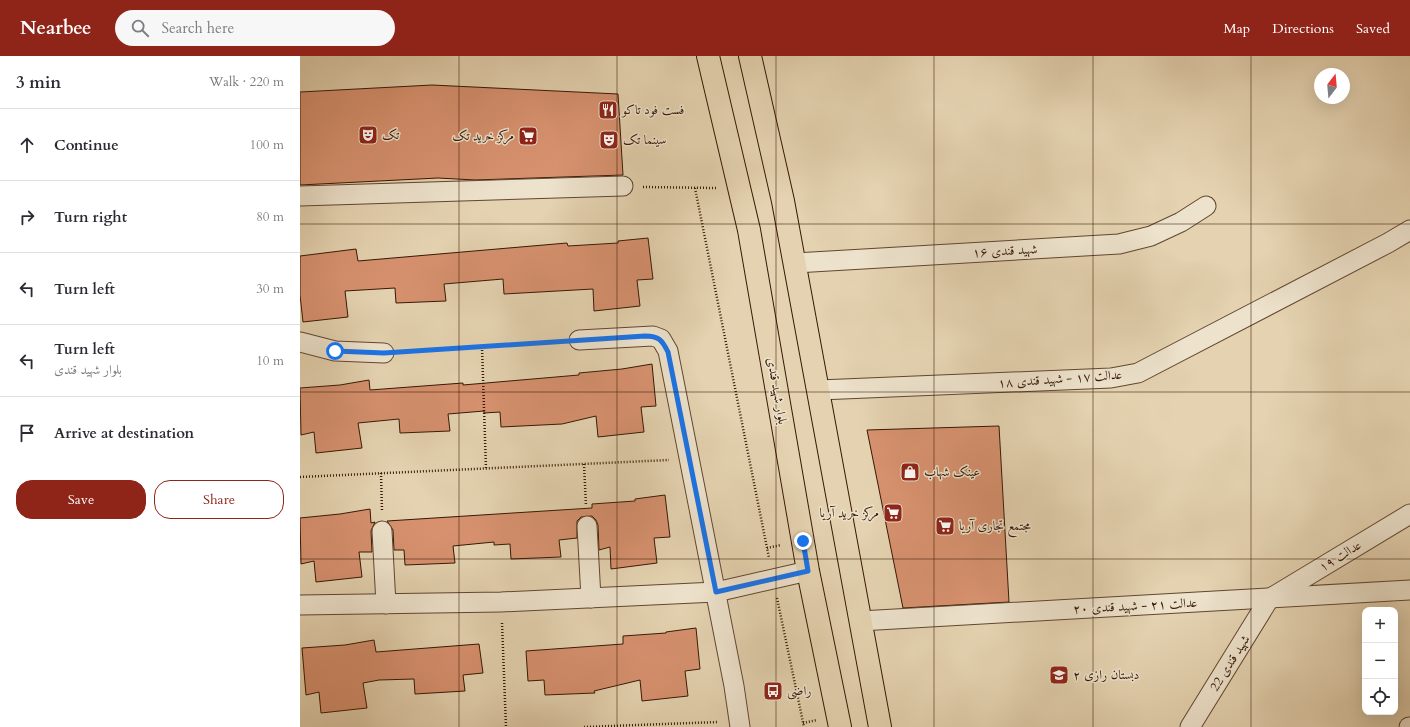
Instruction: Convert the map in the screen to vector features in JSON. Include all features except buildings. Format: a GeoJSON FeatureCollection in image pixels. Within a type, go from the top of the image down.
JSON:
{"type":"FeatureCollection","features":[{"type":"Feature","properties":{"kind":"main road","name":"بلوار شهید قندی"},"geometry":{"type":"LineString","coordinates":[[708,56],[750,238],[808,571],[840,727]]}},
{"type":"Feature","properties":{"kind":"main road"},"geometry":{"type":"LineString","coordinates":[[750,56],[784,201],[880,727]]}},
{"type":"Feature","properties":{"kind":"street"},"geometry":{"type":"LineString","coordinates":[[300,196],[624,186]]}},
{"type":"Feature","properties":{"kind":"street","name":"شهید قندی ۱۶"},"geometry":{"type":"LineString","coordinates":[[795,263],[1119,244],[1151,236],[1181,222],[1206,206]]}},
{"type":"Feature","properties":{"kind":"street","name":"عدالت ۱۷ - شهید قندی ۱۸"},"geometry":{"type":"LineString","coordinates":[[818,390],[1112,378],[1138,373],[1388,243],[1410,230]]}},
{"type":"Feature","properties":{"kind":"street"},"geometry":{"type":"LineString","coordinates":[[579,340],[653,336],[660,338],[668,352],[716,592],[739,724]]}},
{"type":"Feature","properties":{"kind":"street"},"geometry":{"type":"LineString","coordinates":[[300,342],[335,351],[384,353]]}},
{"type":"Feature","properties":{"kind":"street","name":"عدالت ۱۹"},"geometry":{"type":"LineString","coordinates":[[1269,599],[1410,514]]}},
{"type":"Feature","properties":{"kind":"street"},"geometry":{"type":"LineString","coordinates":[[587,526],[591,598]]}},
{"type":"Feature","properties":{"kind":"street"},"geometry":{"type":"LineString","coordinates":[[382,531],[386,604]]}},
{"type":"Feature","properties":{"kind":"street"},"geometry":{"type":"LineString","coordinates":[[300,605],[501,602],[716,592],[808,571]]}},
{"type":"Feature","properties":{"kind":"street","name":"عدالت ۲۱ - شهید قندی ۲۰"},"geometry":{"type":"LineString","coordinates":[[860,621],[1410,590]]}},
{"type":"Feature","properties":{"kind":"street","name":"شهید قندی 22"},"geometry":{"type":"LineString","coordinates":[[1190,727],[1269,599]]}},
{"type":"Feature","properties":{"kind":"path"},"geometry":{"type":"LineString","coordinates":[[624,186],[739,188]]}},
{"type":"Feature","properties":{"kind":"path"},"geometry":{"type":"LineString","coordinates":[[695,188],[804,727]]}},
{"type":"Feature","properties":{"kind":"path"},"geometry":{"type":"LineString","coordinates":[[384,353],[579,340]]}},
{"type":"Feature","properties":{"kind":"path"},"geometry":{"type":"LineString","coordinates":[[482,347],[486,468]]}},
{"type":"Feature","properties":{"kind":"path"},"geometry":{"type":"LineString","coordinates":[[300,477],[689,459]]}},
{"type":"Feature","properties":{"kind":"path"},"geometry":{"type":"LineString","coordinates":[[584,464],[587,526]]}},
{"type":"Feature","properties":{"kind":"path"},"geometry":{"type":"LineString","coordinates":[[381,473],[382,531]]}},
{"type":"Feature","properties":{"kind":"path"},"geometry":{"type":"LineString","coordinates":[[501,602],[506,727]]}},
{"type":"Feature","properties":{"kind":"path"},"geometry":{"type":"LineString","coordinates":[[584,727],[739,724]]}},
{"type":"Feature","properties":{"kind":"place","name":"فست فود تاکو"},"geometry":{"type":"Point","coordinates":[608,110]}},
{"type":"Feature","properties":{"kind":"place","name":"تک"},"geometry":{"type":"Point","coordinates":[368,135]}},
{"type":"Feature","properties":{"kind":"place","name":"مرکز خرید تک"},"geometry":{"type":"Point","coordinates":[528,136]}},
{"type":"Feature","properties":{"kind":"place","name":"سینما تک"},"geometry":{"type":"Point","coordinates":[609,140]}},
{"type":"Feature","properties":{"kind":"place","name":"عینک شهاب"},"geometry":{"type":"Point","coordinates":[910,472]}},
{"type":"Feature","properties":{"kind":"place","name":"مرکز خرید آریا"},"geometry":{"type":"Point","coordinates":[893,513]}},
{"type":"Feature","properties":{"kind":"place","name":"مجتمع تجاری آریا"},"geometry":{"type":"Point","coordinates":[945,526]}},
{"type":"Feature","properties":{"kind":"place","name":"دبستان رازی ۲"},"geometry":{"type":"Point","coordinates":[1059,675]}},
{"type":"Feature","properties":{"kind":"place","name":"راضی"},"geometry":{"type":"Point","coordinates":[773,691]}},
{"type":"Feature","properties":{"kind":"route"},"geometry":{"type":"LineString","coordinates":[[335,351],[384,353],[645,336],[660,338],[668,352],[716,592],[808,571],[803,541]]}}]}
